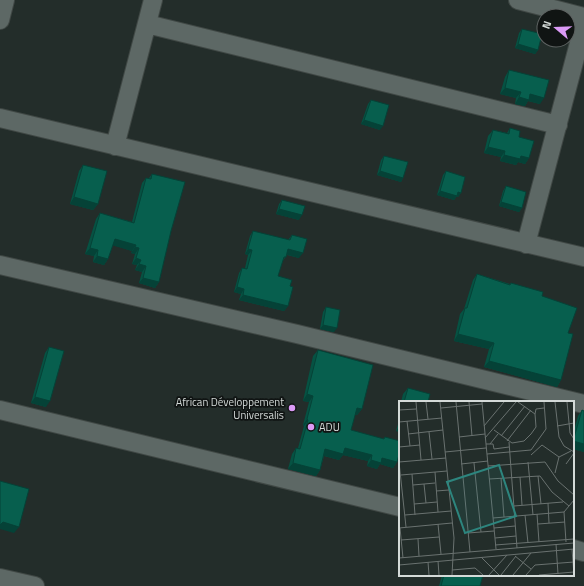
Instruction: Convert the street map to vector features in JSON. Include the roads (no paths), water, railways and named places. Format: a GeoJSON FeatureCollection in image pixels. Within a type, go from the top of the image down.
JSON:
{"type":"FeatureCollection","features":[{"type":"Feature","properties":{"kind":"street"},"geometry":{"type":"LineString","coordinates":[[0,20],[5,0]]}},
{"type":"Feature","properties":{"kind":"street"},"geometry":{"type":"LineString","coordinates":[[115,146],[154,0]]}},
{"type":"Feature","properties":{"kind":"street"},"geometry":{"type":"LineString","coordinates":[[518,0],[584,17]]}},
{"type":"Feature","properties":{"kind":"street"},"geometry":{"type":"LineString","coordinates":[[147,24],[558,126]]}},
{"type":"Feature","properties":{"kind":"street"},"geometry":{"type":"LineString","coordinates":[[526,244],[584,24]]}},
{"type":"Feature","properties":{"kind":"street"},"geometry":{"type":"LineString","coordinates":[[0,118],[584,258]]}},
{"type":"Feature","properties":{"kind":"street"},"geometry":{"type":"LineString","coordinates":[[0,265],[297,334],[572,401]]}},
{"type":"Feature","properties":{"kind":"street"},"geometry":{"type":"LineString","coordinates":[[574,402],[584,404]]}},
{"type":"Feature","properties":{"kind":"street"},"geometry":{"type":"LineString","coordinates":[[0,410],[399,507]]}},
{"type":"Feature","properties":{"kind":"street"},"geometry":{"type":"LineString","coordinates":[[574,549],[584,552]]}},
{"type":"Feature","properties":{"kind":"street"},"geometry":{"type":"LineString","coordinates":[[0,578],[36,586]]}},
{"type":"Feature","properties":{"kind":"place","name":"African Développement Universalis"},"geometry":{"type":"Point","coordinates":[292,408]}},
{"type":"Feature","properties":{"kind":"place","name":"ADU"},"geometry":{"type":"Point","coordinates":[311,427]}}]}
